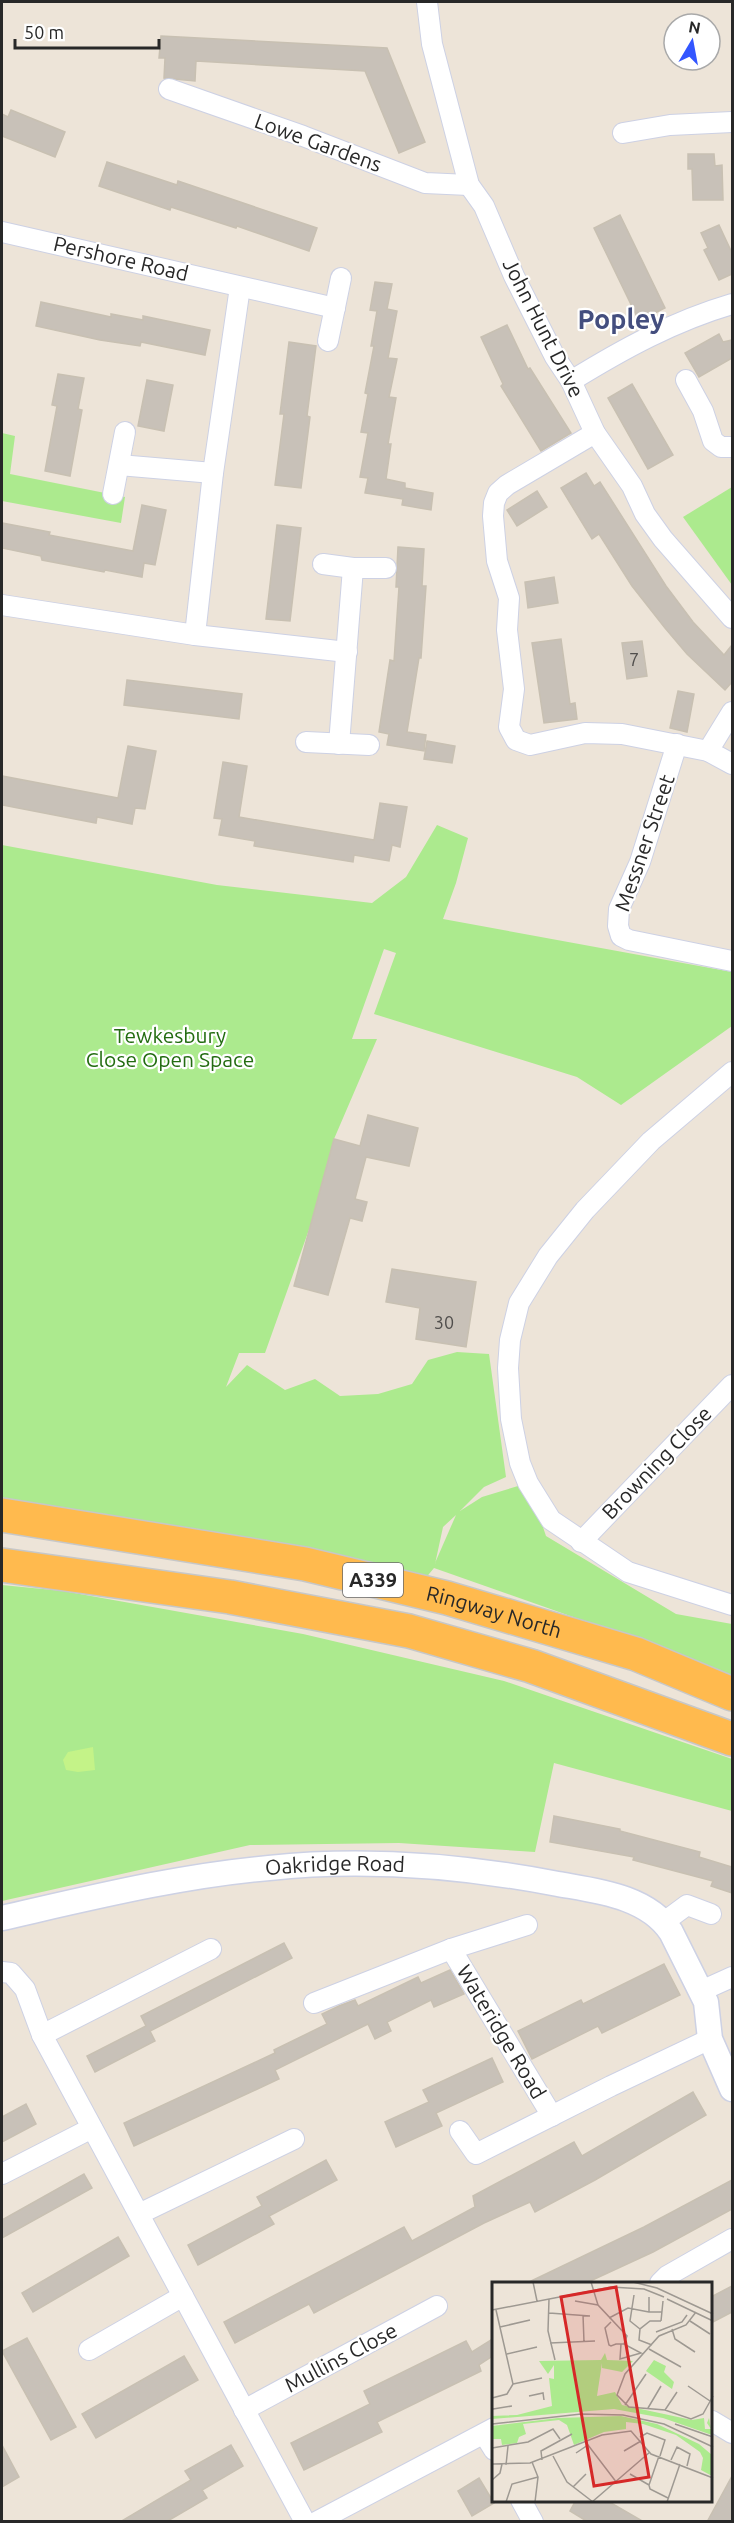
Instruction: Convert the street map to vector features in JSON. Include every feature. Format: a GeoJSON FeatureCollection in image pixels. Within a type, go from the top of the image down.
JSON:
{"type":"FeatureCollection","features":[{"type":"Feature","properties":{"kind":"highway","name":"Ringway North"},"geometry":{"type":"LineString","coordinates":[[2,1515],[305,1564],[447,1598],[636,1654],[732,1694]]}},
{"type":"Feature","properties":{"kind":"highway","name":"Ringway North"},"geometry":{"type":"LineString","coordinates":[[2,1565],[230,1597],[409,1631],[531,1666],[732,1739]]}},
{"type":"Feature","properties":{"kind":"street","name":"John Hunt Drive"},"geometry":{"type":"LineString","coordinates":[[427,2],[432,44],[469,185],[484,206],[514,276],[555,357],[571,381],[594,433],[632,486],[645,514],[663,539],[732,618]]}},
{"type":"Feature","properties":{"kind":"street","name":"Lowe Gardens"},"geometry":{"type":"LineString","coordinates":[[168,89],[303,136],[425,183],[469,185]]}},
{"type":"Feature","properties":{"kind":"street"},"geometry":{"type":"LineString","coordinates":[[624,133],[670,125],[732,122]]}},
{"type":"Feature","properties":{"kind":"street","name":"Pershore Road"},"geometry":{"type":"LineString","coordinates":[[2,232],[335,308]]}},
{"type":"Feature","properties":{"kind":"street"},"geometry":{"type":"LineString","coordinates":[[328,341],[341,278]]}},
{"type":"Feature","properties":{"kind":"street"},"geometry":{"type":"LineString","coordinates":[[195,635],[213,473],[240,287]]}},
{"type":"Feature","properties":{"kind":"street"},"geometry":{"type":"LineString","coordinates":[[571,381],[646,337],[703,312],[732,304]]}},
{"type":"Feature","properties":{"kind":"street"},"geometry":{"type":"LineString","coordinates":[[686,380],[702,411],[713,441],[721,447],[732,447]]}},
{"type":"Feature","properties":{"kind":"street"},"geometry":{"type":"LineString","coordinates":[[113,494],[125,432]]}},
{"type":"Feature","properties":{"kind":"street"},"geometry":{"type":"LineString","coordinates":[[594,433],[507,485],[498,493],[494,503],[494,543],[509,598],[507,630],[514,689],[510,721],[511,734],[516,740],[530,745],[585,733],[601,732],[708,751],[732,764]]}},
{"type":"Feature","properties":{"kind":"street"},"geometry":{"type":"LineString","coordinates":[[119,465],[213,473]]}},
{"type":"Feature","properties":{"kind":"street"},"geometry":{"type":"LineString","coordinates":[[323,564],[353,568],[386,568]]}},
{"type":"Feature","properties":{"kind":"street"},"geometry":{"type":"LineString","coordinates":[[339,744],[353,568]]}},
{"type":"Feature","properties":{"kind":"street"},"geometry":{"type":"LineString","coordinates":[[2,605],[195,635],[347,652]]}},
{"type":"Feature","properties":{"kind":"street"},"geometry":{"type":"LineString","coordinates":[[708,751],[732,712]]}},
{"type":"Feature","properties":{"kind":"street"},"geometry":{"type":"LineString","coordinates":[[306,742],[369,745]]}},
{"type":"Feature","properties":{"kind":"street","name":"Messner Street"},"geometry":{"type":"LineString","coordinates":[[677,744],[640,861],[619,909],[618,926],[621,936],[629,940],[732,961]]}},
{"type":"Feature","properties":{"kind":"street"},"geometry":{"type":"LineString","coordinates":[[732,1072],[651,1141],[585,1210],[542,1265],[529,1284],[517,1312],[510,1340],[508,1392],[520,1463],[528,1483],[551,1520],[628,1572],[732,1605]]}},
{"type":"Feature","properties":{"kind":"street","name":"Browning Close"},"geometry":{"type":"LineString","coordinates":[[581,1542],[732,1385]]}},
{"type":"Feature","properties":{"kind":"street","name":"Oakridge Road"},"geometry":{"type":"LineString","coordinates":[[2,1918],[124,1890],[212,1874],[270,1867],[348,1863],[490,1873],[603,1892],[636,1903],[664,1922],[681,1948],[706,2002],[710,2039],[732,2089]]}},
{"type":"Feature","properties":{"kind":"street"},"geometry":{"type":"LineString","coordinates":[[664,1922],[687,1905],[711,1914]]}},
{"type":"Feature","properties":{"kind":"street","name":"Wateridge Road"},"geometry":{"type":"LineString","coordinates":[[314,2003],[451,1949],[527,1924]]}},
{"type":"Feature","properties":{"kind":"street"},"geometry":{"type":"LineString","coordinates":[[42,2035],[211,1949]]}},
{"type":"Feature","properties":{"kind":"street","name":"Wateridge Road"},"geometry":{"type":"LineString","coordinates":[[451,1949],[552,2116]]}},
{"type":"Feature","properties":{"kind":"street"},"geometry":{"type":"LineString","coordinates":[[2,1972],[11,1973],[25,1989],[42,2035],[305,2522]]}},
{"type":"Feature","properties":{"kind":"street"},"geometry":{"type":"LineString","coordinates":[[701,1991],[732,1977]]}},
{"type":"Feature","properties":{"kind":"street","name":"Wateridge Road"},"geometry":{"type":"LineString","coordinates":[[460,2131],[476,2154],[710,2039]]}},
{"type":"Feature","properties":{"kind":"street"},"geometry":{"type":"LineString","coordinates":[[2,2174],[92,2128]]}},
{"type":"Feature","properties":{"kind":"street"},"geometry":{"type":"LineString","coordinates":[[139,2214],[294,2139]]}},
{"type":"Feature","properties":{"kind":"street"},"geometry":{"type":"LineString","coordinates":[[661,2282],[667,2276],[732,2240]]}},
{"type":"Feature","properties":{"kind":"street"},"geometry":{"type":"LineString","coordinates":[[89,2350],[183,2296]]}},
{"type":"Feature","properties":{"kind":"street","name":"Mullins Close"},"geometry":{"type":"LineString","coordinates":[[244,2410],[437,2306]]}},
{"type":"Feature","properties":{"kind":"street"},"geometry":{"type":"LineString","coordinates":[[713,2422],[732,2433]]}},
{"type":"Feature","properties":{"kind":"street"},"geometry":{"type":"LineString","coordinates":[[316,2522],[491,2437]]}},
{"type":"Feature","properties":{"kind":"street"},"geometry":{"type":"LineString","coordinates":[[522,2502],[533,2522]]}},
{"type":"Feature","properties":{"kind":"green space"},"geometry":{"type":"Polygon","coordinates":[[[2,433],[15,436],[10,474],[125,497],[121,523],[2,501],[2,433]]]}},
{"type":"Feature","properties":{"kind":"green space"},"geometry":{"type":"Polygon","coordinates":[[[732,487],[732,585],[683,517],[732,487]]]}},
{"type":"Feature","properties":{"kind":"green space","name":"Tewkesbury Close Open Space"},"geometry":{"type":"Polygon","coordinates":[[[437,825],[468,838],[456,883],[443,919],[732,972],[732,1026],[621,1105],[577,1077],[374,1014],[396,953],[384,949],[352,1039],[377,1039],[334,1139],[311,1224],[265,1353],[239,1353],[226,1387],[247,1365],[285,1390],[315,1379],[340,1396],[378,1394],[412,1384],[428,1360],[457,1352],[489,1354],[506,1477],[484,1487],[460,1511],[482,1497],[528,1483],[546,1536],[676,1614],[732,1624],[732,1676],[661,1648],[434,1568],[424,1580],[2,1503],[2,845],[217,885],[372,903],[406,877],[437,825]],[[456,1515],[443,1527],[435,1562],[456,1515]]]}},
{"type":"Feature","properties":{"kind":"green space"},"geometry":{"type":"Polygon","coordinates":[[[2,1585],[63,1591],[303,1634],[504,1681],[732,1759],[732,1811],[554,1763],[535,1852],[399,1843],[250,1845],[2,1901],[2,1585]]]}},
{"type":"Feature","properties":{"kind":"green space"},"geometry":{"type":"Polygon","coordinates":[[[93,1747],[95,1770],[78,1772],[66,1770],[63,1760],[68,1752],[93,1747]]]}},
{"type":"Feature","properties":{"kind":"building"},"geometry":{"type":"Polygon","coordinates":[[[161,36],[387,48],[425,142],[399,153],[365,71],[196,61],[195,81],[164,78],[165,58],[159,58],[161,36]]]}},
{"type":"Feature","properties":{"kind":"building"},"geometry":{"type":"Polygon","coordinates":[[[11,110],[65,132],[55,157],[2,136],[2,114],[8,117],[11,110]]]}},
{"type":"Feature","properties":{"kind":"building"},"geometry":{"type":"Polygon","coordinates":[[[688,154],[714,154],[715,166],[722,165],[723,200],[693,200],[692,169],[688,169],[688,154]]]}},
{"type":"Feature","properties":{"kind":"building"},"geometry":{"type":"Polygon","coordinates":[[[107,162],[177,185],[178,181],[317,228],[309,251],[237,226],[236,228],[171,207],[170,210],[99,186],[107,162]]]}},
{"type":"Feature","properties":{"kind":"building"},"geometry":{"type":"Polygon","coordinates":[[[620,215],[665,308],[639,321],[594,228],[620,215]]]}},
{"type":"Feature","properties":{"kind":"building"},"geometry":{"type":"Polygon","coordinates":[[[719,225],[732,253],[732,274],[719,280],[704,250],[708,248],[701,233],[719,225]]]}},
{"type":"Feature","properties":{"kind":"building"},"geometry":{"type":"Polygon","coordinates":[[[375,282],[392,284],[387,309],[397,311],[388,358],[397,359],[389,397],[396,398],[388,444],[391,444],[386,479],[405,483],[405,488],[433,493],[431,510],[402,505],[403,499],[365,493],[368,478],[360,477],[368,433],[361,432],[368,394],[365,393],[374,346],[371,346],[377,311],[370,310],[375,282]]]}},
{"type":"Feature","properties":{"kind":"building"},"geometry":{"type":"Polygon","coordinates":[[[41,302],[111,317],[111,314],[143,320],[143,316],[210,330],[205,355],[141,342],[140,346],[100,340],[36,326],[41,302]]]}},
{"type":"Feature","properties":{"kind":"building"},"geometry":{"type":"Polygon","coordinates":[[[507,325],[528,369],[530,368],[571,433],[541,451],[501,386],[503,384],[481,337],[507,325]]]}},
{"type":"Feature","properties":{"kind":"building"},"geometry":{"type":"Polygon","coordinates":[[[719,334],[723,342],[732,340],[732,358],[699,377],[685,353],[719,334]]]}},
{"type":"Feature","properties":{"kind":"building"},"geometry":{"type":"Polygon","coordinates":[[[289,342],[316,346],[301,488],[275,485],[284,414],[280,414],[289,342]]]}},
{"type":"Feature","properties":{"kind":"building"},"geometry":{"type":"Polygon","coordinates":[[[58,374],[84,378],[78,409],[82,410],[70,476],[45,471],[57,406],[52,405],[58,374]]]}},
{"type":"Feature","properties":{"kind":"building"},"geometry":{"type":"Polygon","coordinates":[[[147,380],[173,385],[164,431],[138,426],[147,380]]]}},
{"type":"Feature","properties":{"kind":"building"},"geometry":{"type":"Polygon","coordinates":[[[632,384],[673,455],[648,469],[608,398],[632,384]]]}},
{"type":"Feature","properties":{"kind":"building"},"geometry":{"type":"Polygon","coordinates":[[[586,473],[594,486],[600,482],[666,586],[693,622],[724,655],[732,645],[732,682],[725,690],[687,654],[665,628],[632,586],[599,534],[592,539],[561,488],[586,473]]]}},
{"type":"Feature","properties":{"kind":"building"},"geometry":{"type":"Polygon","coordinates":[[[537,491],[547,507],[517,526],[507,510],[537,491]]]}},
{"type":"Feature","properties":{"kind":"building"},"geometry":{"type":"Polygon","coordinates":[[[142,505],[166,510],[155,565],[144,563],[142,577],[42,560],[41,556],[2,548],[2,523],[50,532],[49,535],[133,551],[142,505]]]}},
{"type":"Feature","properties":{"kind":"building"},"geometry":{"type":"Polygon","coordinates":[[[277,525],[301,528],[290,621],[266,619],[277,525]]]}},
{"type":"Feature","properties":{"kind":"building"},"geometry":{"type":"Polygon","coordinates":[[[398,547],[424,549],[422,586],[426,586],[421,658],[419,658],[407,732],[426,735],[424,751],[387,745],[389,734],[379,732],[390,660],[394,661],[399,587],[396,587],[398,547]]]}},
{"type":"Feature","properties":{"kind":"building"},"geometry":{"type":"Polygon","coordinates":[[[554,577],[558,603],[528,608],[525,582],[554,577]]]}},
{"type":"Feature","properties":{"kind":"building"},"geometry":{"type":"Polygon","coordinates":[[[561,639],[570,704],[575,703],[577,719],[544,723],[532,643],[561,639]]]}},
{"type":"Feature","properties":{"kind":"building"},"geometry":{"type":"Polygon","coordinates":[[[642,641],[647,676],[627,679],[622,643],[642,641]]]}},
{"type":"Feature","properties":{"kind":"building"},"geometry":{"type":"Polygon","coordinates":[[[127,680],[242,694],[239,719],[124,705],[127,680]]]}},
{"type":"Feature","properties":{"kind":"building"},"geometry":{"type":"Polygon","coordinates":[[[678,691],[694,694],[687,732],[670,728],[678,691]]]}},
{"type":"Feature","properties":{"kind":"building"},"geometry":{"type":"Polygon","coordinates":[[[427,741],[455,746],[452,763],[424,759],[427,741]]]}},
{"type":"Feature","properties":{"kind":"building"},"geometry":{"type":"Polygon","coordinates":[[[128,746],[156,751],[145,809],[135,808],[132,824],[97,817],[96,823],[2,805],[2,776],[118,798],[128,746]]]}},
{"type":"Feature","properties":{"kind":"building"},"geometry":{"type":"Polygon","coordinates":[[[223,762],[247,766],[239,817],[374,840],[380,803],[407,807],[400,847],[392,845],[389,861],[354,855],[353,862],[254,846],[255,841],[219,835],[222,819],[214,818],[223,762]]]}},
{"type":"Feature","properties":{"kind":"building"},"geometry":{"type":"Polygon","coordinates":[[[368,1115],[418,1128],[409,1166],[366,1157],[355,1199],[367,1202],[362,1221],[350,1218],[328,1295],[294,1286],[334,1139],[360,1146],[368,1115]]]}},
{"type":"Feature","properties":{"kind":"building"},"geometry":{"type":"Polygon","coordinates":[[[392,1269],[476,1282],[466,1347],[416,1339],[420,1308],[386,1302],[392,1269]]]}},
{"type":"Feature","properties":{"kind":"building"},"geometry":{"type":"Polygon","coordinates":[[[554,1816],[620,1829],[620,1831],[700,1852],[699,1857],[732,1867],[732,1893],[711,1886],[713,1881],[633,1860],[634,1857],[550,1842],[554,1816]]]}},
{"type":"Feature","properties":{"kind":"building"},"geometry":{"type":"Polygon","coordinates":[[[284,1943],[292,1958],[150,2031],[155,2041],[95,2072],[87,2056],[146,2026],[141,2016],[284,1943]]]}},
{"type":"Feature","properties":{"kind":"building"},"geometry":{"type":"Polygon","coordinates":[[[664,1964],[680,1995],[602,2033],[598,2026],[532,2059],[518,2031],[581,2000],[583,2004],[664,1964]]]}},
{"type":"Feature","properties":{"kind":"building"},"geometry":{"type":"Polygon","coordinates":[[[450,1970],[464,1994],[434,2007],[431,2000],[387,2022],[391,2031],[375,2039],[368,2024],[275,2070],[279,2079],[134,2146],[124,2123],[275,2053],[274,2050],[327,2024],[322,2014],[339,2006],[355,2000],[358,2006],[418,1977],[421,1983],[450,1970]]]}},
{"type":"Feature","properties":{"kind":"building"},"geometry":{"type":"Polygon","coordinates":[[[492,2058],[503,2082],[436,2113],[442,2126],[396,2147],[385,2122],[429,2102],[423,2090],[492,2058]]]}},
{"type":"Feature","properties":{"kind":"building"},"geometry":{"type":"Polygon","coordinates":[[[693,2092],[706,2115],[535,2212],[530,2202],[484,2223],[314,2313],[309,2304],[235,2343],[224,2322],[404,2227],[412,2241],[475,2207],[473,2196],[574,2142],[582,2156],[693,2092]]]}},
{"type":"Feature","properties":{"kind":"building"},"geometry":{"type":"Polygon","coordinates":[[[26,2104],[36,2124],[2,2142],[2,2117],[26,2104]]]}},
{"type":"Feature","properties":{"kind":"building"},"geometry":{"type":"Polygon","coordinates":[[[326,2160],[337,2180],[269,2216],[274,2224],[198,2265],[188,2245],[262,2206],[257,2197],[326,2160]]]}},
{"type":"Feature","properties":{"kind":"building"},"geometry":{"type":"Polygon","coordinates":[[[84,2174],[92,2188],[2,2238],[2,2220],[84,2174]]]}},
{"type":"Feature","properties":{"kind":"building"},"geometry":{"type":"Polygon","coordinates":[[[732,2180],[732,2209],[653,2252],[588,2282],[529,2282],[644,2227],[732,2180]]]}},
{"type":"Feature","properties":{"kind":"building"},"geometry":{"type":"Polygon","coordinates":[[[118,2237],[129,2256],[33,2312],[22,2293],[118,2237]]]}},
{"type":"Feature","properties":{"kind":"building"},"geometry":{"type":"Polygon","coordinates":[[[732,2286],[732,2312],[713,2322],[713,2296],[732,2286]]]}},
{"type":"Feature","properties":{"kind":"building"},"geometry":{"type":"Polygon","coordinates":[[[27,2338],[76,2427],[51,2440],[2,2351],[27,2338]]]}},
{"type":"Feature","properties":{"kind":"building"},"geometry":{"type":"Polygon","coordinates":[[[492,2339],[492,2356],[479,2365],[481,2371],[377,2422],[382,2432],[304,2470],[291,2443],[370,2404],[364,2391],[466,2341],[472,2352],[492,2339]]]}},
{"type":"Feature","properties":{"kind":"building"},"geometry":{"type":"Polygon","coordinates":[[[184,2356],[198,2380],[96,2438],[82,2414],[184,2356]]]}},
{"type":"Feature","properties":{"kind":"building"},"geometry":{"type":"Polygon","coordinates":[[[2,2445],[19,2477],[2,2487],[2,2445]]]}},
{"type":"Feature","properties":{"kind":"building"},"geometry":{"type":"Polygon","coordinates":[[[231,2445],[243,2466],[202,2490],[207,2498],[166,2522],[120,2522],[191,2480],[185,2471],[231,2445]]]}},
{"type":"Feature","properties":{"kind":"building"},"geometry":{"type":"Polygon","coordinates":[[[732,2476],[732,2522],[707,2522],[732,2476]]]}},
{"type":"Feature","properties":{"kind":"building"},"geometry":{"type":"Polygon","coordinates":[[[479,2478],[494,2503],[472,2516],[458,2491],[479,2478]]]}},
{"type":"Feature","properties":{"kind":"building"},"geometry":{"type":"Polygon","coordinates":[[[575,2502],[609,2502],[644,2522],[588,2522],[570,2511],[575,2502]]]}},
{"type":"Feature","properties":{"kind":"district","name":"Popley"},"geometry":{"type":"Point","coordinates":[621,320]}}]}
